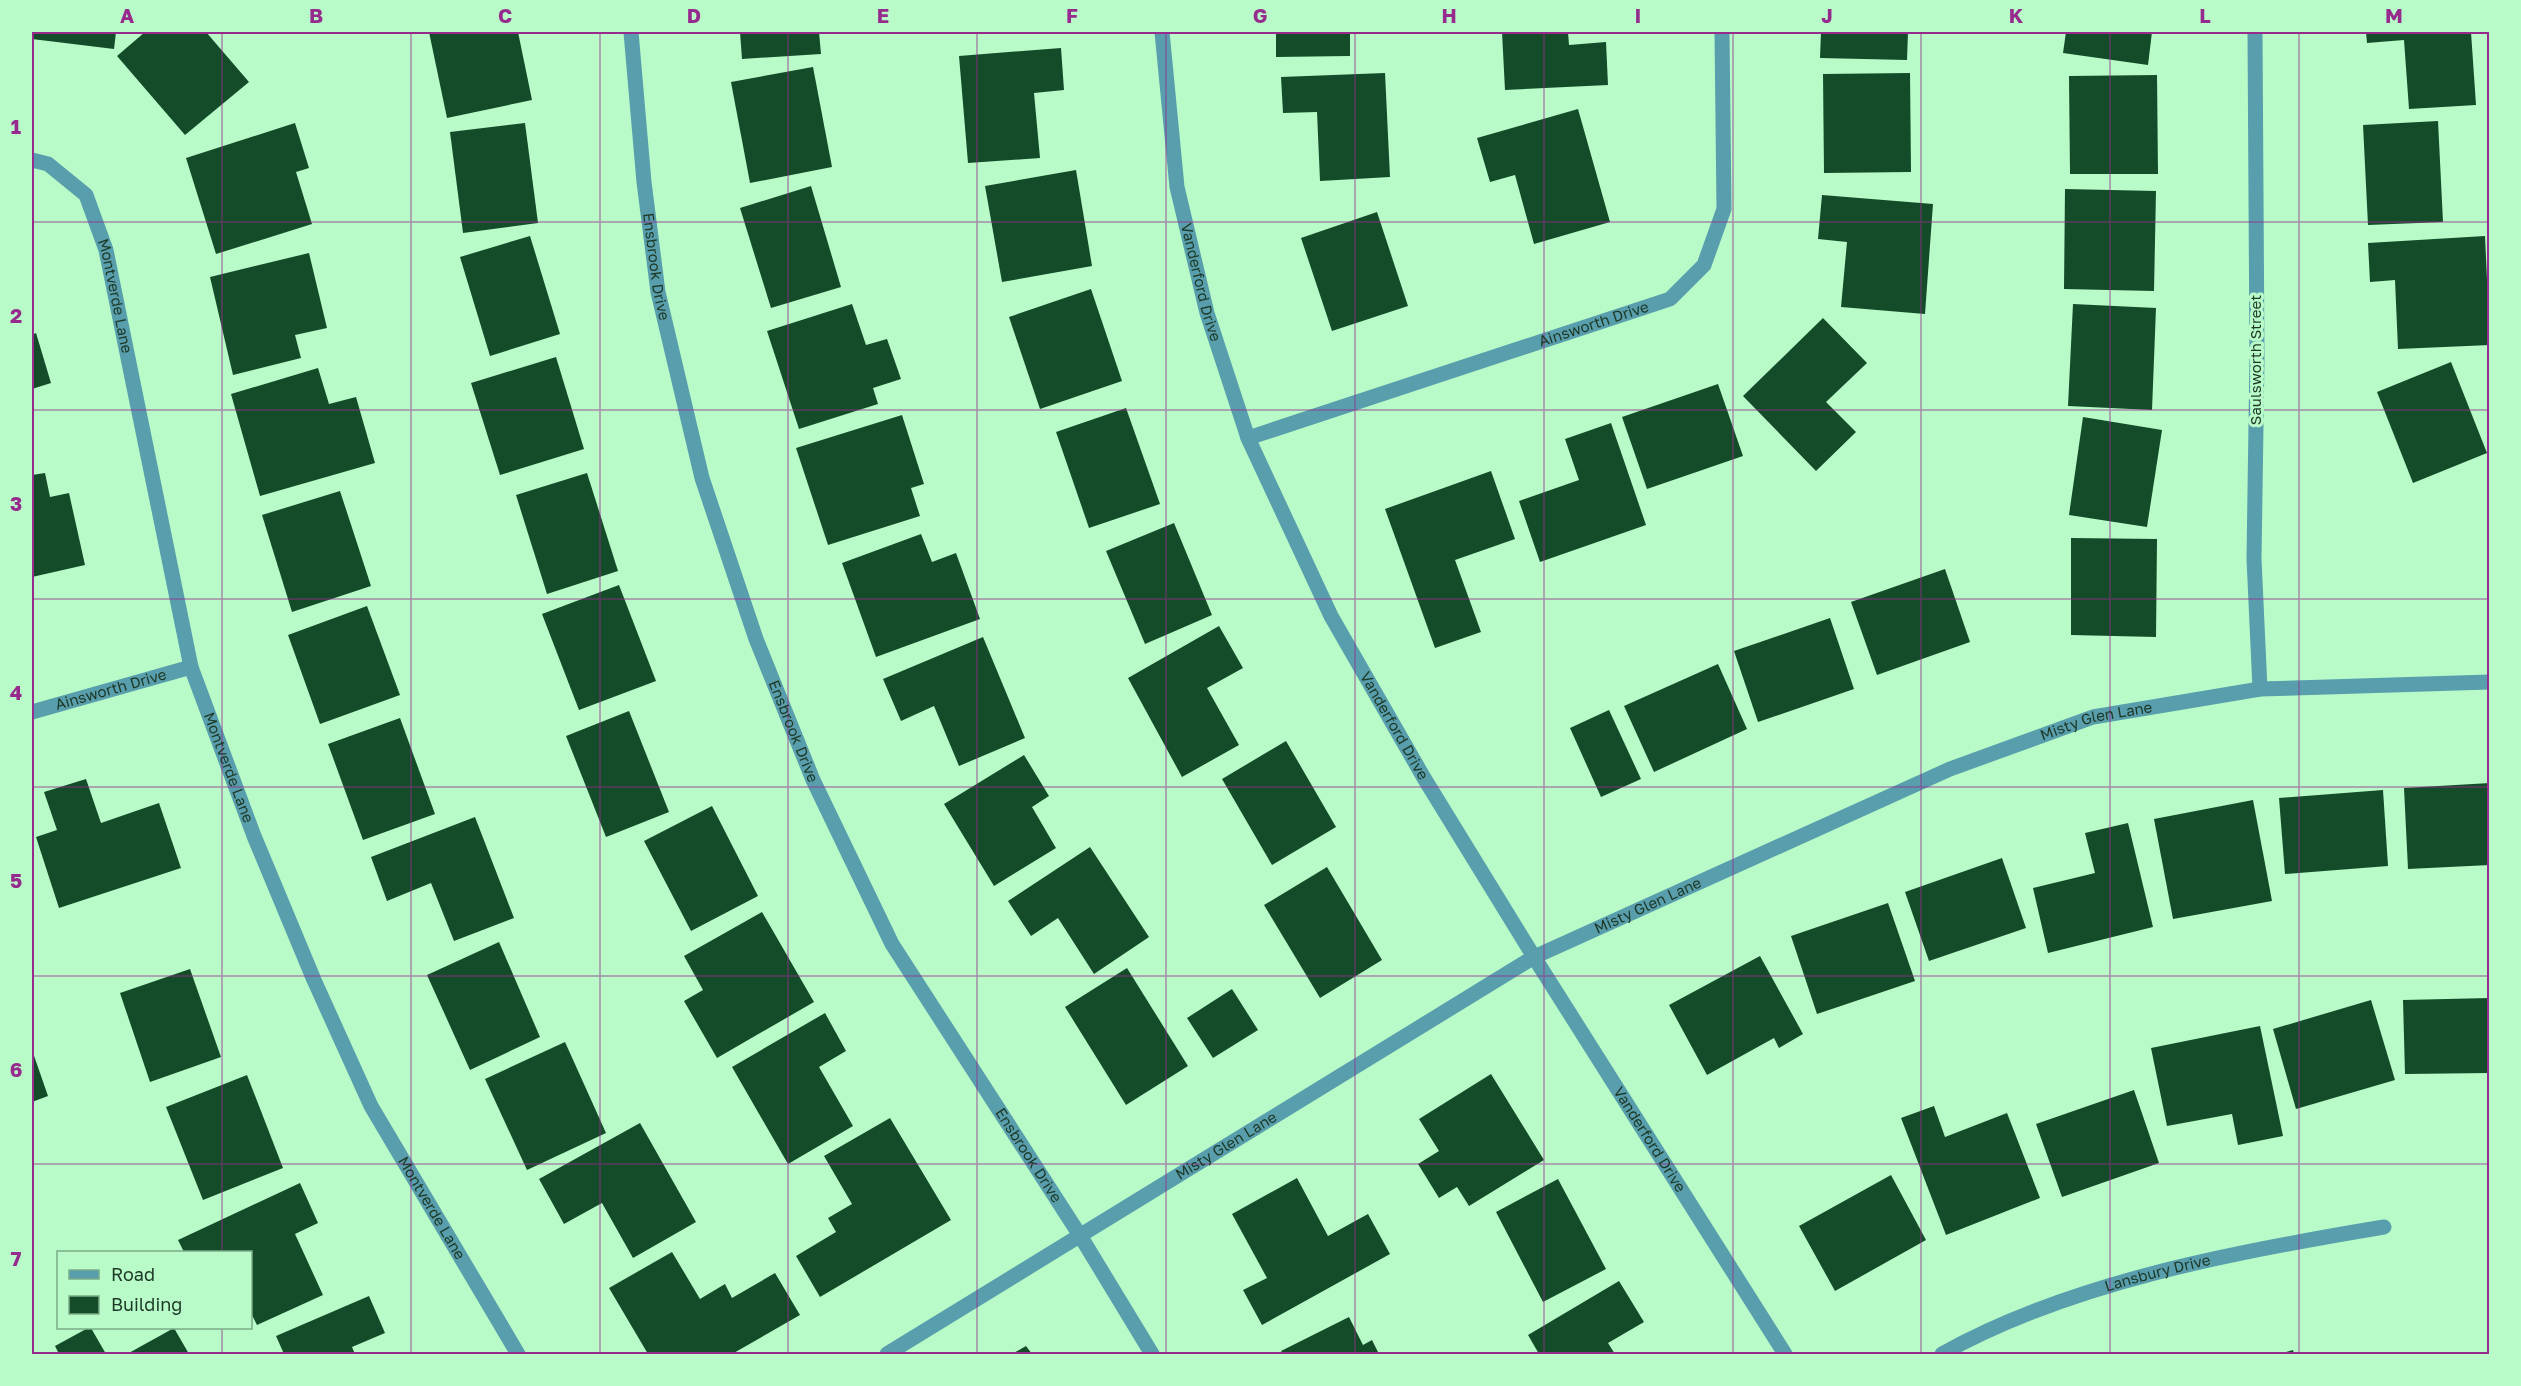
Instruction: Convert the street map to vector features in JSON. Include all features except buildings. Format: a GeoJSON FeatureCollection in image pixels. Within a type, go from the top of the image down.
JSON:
{"type":"FeatureCollection","features":[{"type":"Feature","properties":{"kind":"street","name":"Ensbrook Drive"},"geometry":{"type":"LineString","coordinates":[[631,32],[644,182],[658,292],[702,478],[756,639],[813,780],[892,944],[1081,1237],[1152,1354]]}},
{"type":"Feature","properties":{"kind":"street","name":"Vanderford Drive"},"geometry":{"type":"LineString","coordinates":[[1162,32],[1177,187],[1207,313],[1248,438],[1331,616],[1424,778],[1534,957],[1785,1354]]}},
{"type":"Feature","properties":{"kind":"street","name":"Ainsworth Drive"},"geometry":{"type":"LineString","coordinates":[[1248,438],[1670,298],[1704,265],[1724,209],[1722,32]]}},
{"type":"Feature","properties":{"kind":"street","name":"Saulsworth Street"},"geometry":{"type":"LineString","coordinates":[[2255,32],[2257,358],[2254,559],[2260,689]]}},
{"type":"Feature","properties":{"kind":"street","name":"Montverde Lane"},"geometry":{"type":"LineString","coordinates":[[32,160],[48,164],[86,195],[106,250],[192,668],[254,837],[314,980],[371,1106],[518,1354]]}},
{"type":"Feature","properties":{"kind":"street","name":"Ainsworth Drive"},"geometry":{"type":"LineString","coordinates":[[32,712],[192,668]]}},
{"type":"Feature","properties":{"kind":"street","name":"Misty Glen Lane"},"geometry":{"type":"LineString","coordinates":[[887,1354],[1534,957],[1950,769],[2093,717],[2260,689],[2490,682]]}},
{"type":"Feature","properties":{"kind":"street","name":"Lansbury Drive"},"geometry":{"type":"LineString","coordinates":[[1942,1354],[1960,1344],[2055,1304],[2112,1286],[2270,1247],[2384,1227]]}}]}
